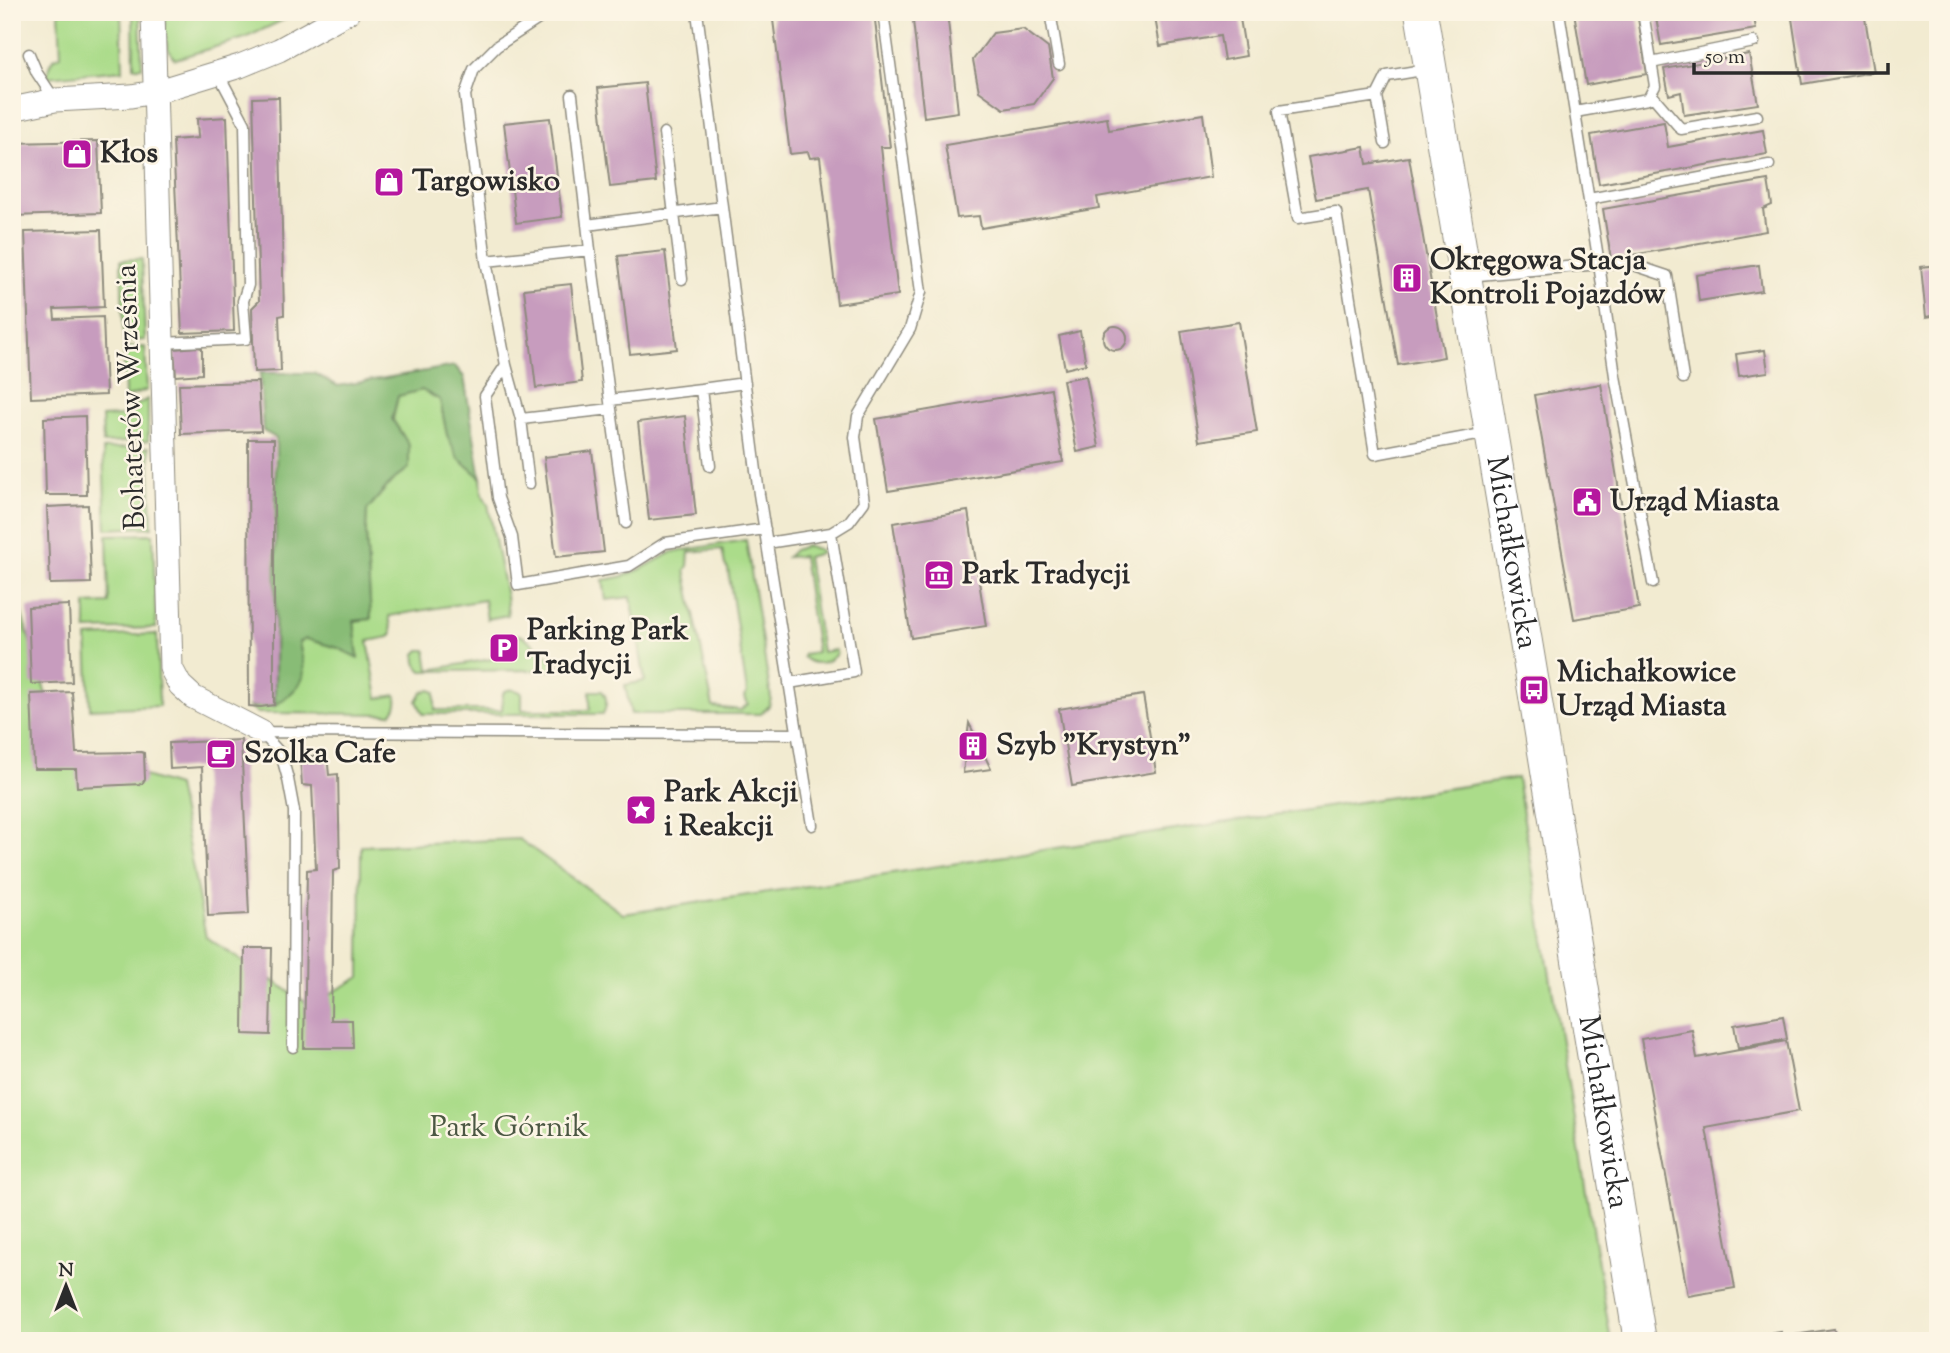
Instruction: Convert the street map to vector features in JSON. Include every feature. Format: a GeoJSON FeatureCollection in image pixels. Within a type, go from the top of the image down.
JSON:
{"type":"FeatureCollection","features":[{"type":"Feature","properties":{"kind":"street","name":"Bohaterów Września"},"geometry":{"type":"LineString","coordinates":[[153,12],[171,668],[180,685],[193,697],[261,732]]}},
{"type":"Feature","properties":{"kind":"street"},"geometry":{"type":"LineString","coordinates":[[12,109],[55,100],[155,92],[218,73],[279,50],[348,12]]}},
{"type":"Feature","properties":{"kind":"street","name":"Michałkowicka"},"geometry":{"type":"LineString","coordinates":[[1421,12],[1535,690],[1640,1341]]}},
{"type":"Feature","properties":{"kind":"lane"},"geometry":{"type":"LineString","coordinates":[[528,484],[520,419],[506,365],[486,261],[465,95],[474,69],[498,46],[549,12]]}},
{"type":"Feature","properties":{"kind":"lane"},"geometry":{"type":"LineString","coordinates":[[697,12],[765,529],[812,825]]}},
{"type":"Feature","properties":{"kind":"lane"},"geometry":{"type":"LineString","coordinates":[[767,543],[831,533],[849,522],[864,502],[855,437],[858,416],[910,329],[921,292],[883,12]]}},
{"type":"Feature","properties":{"kind":"lane"},"geometry":{"type":"LineString","coordinates":[[1050,12],[1059,64]]}},
{"type":"Feature","properties":{"kind":"lane"},"geometry":{"type":"LineString","coordinates":[[1559,12],[1615,376],[1653,583]]}},
{"type":"Feature","properties":{"kind":"lane"},"geometry":{"type":"LineString","coordinates":[[1575,112],[1647,99],[1651,94],[1655,86],[1643,12]]}},
{"type":"Feature","properties":{"kind":"lane"},"geometry":{"type":"LineString","coordinates":[[1651,63],[1754,43]]}},
{"type":"Feature","properties":{"kind":"lane"},"geometry":{"type":"LineString","coordinates":[[29,54],[37,73],[55,100]]}},
{"type":"Feature","properties":{"kind":"lane"},"geometry":{"type":"LineString","coordinates":[[1385,143],[1377,96],[1387,76],[1430,69]]}},
{"type":"Feature","properties":{"kind":"lane"},"geometry":{"type":"LineString","coordinates":[[162,343],[246,339],[243,301],[248,285],[245,124],[218,73]]}},
{"type":"Feature","properties":{"kind":"lane"},"geometry":{"type":"LineString","coordinates":[[1651,94],[1681,129],[1757,116]]}},
{"type":"Feature","properties":{"kind":"lane"},"geometry":{"type":"LineString","coordinates":[[572,95],[626,523]]}},
{"type":"Feature","properties":{"kind":"lane"},"geometry":{"type":"LineString","coordinates":[[1377,96],[1279,111],[1298,218],[1336,212],[1375,454],[1491,432]]}},
{"type":"Feature","properties":{"kind":"lane"},"geometry":{"type":"LineString","coordinates":[[664,133],[682,279]]}},
{"type":"Feature","properties":{"kind":"lane"},"geometry":{"type":"LineString","coordinates":[[1589,199],[1769,165]]}},
{"type":"Feature","properties":{"kind":"lane"},"geometry":{"type":"LineString","coordinates":[[587,225],[722,207]]}},
{"type":"Feature","properties":{"kind":"lane"},"geometry":{"type":"LineString","coordinates":[[486,261],[590,250]]}},
{"type":"Feature","properties":{"kind":"lane"},"geometry":{"type":"LineString","coordinates":[[1465,277],[1625,262],[1667,276],[1682,378]]}},
{"type":"Feature","properties":{"kind":"lane"},"geometry":{"type":"LineString","coordinates":[[506,365],[485,396],[498,498],[512,537],[518,585],[629,566],[666,544],[765,529]]}},
{"type":"Feature","properties":{"kind":"lane"},"geometry":{"type":"LineString","coordinates":[[520,419],[745,383]]}},
{"type":"Feature","properties":{"kind":"lane"},"geometry":{"type":"LineString","coordinates":[[701,389],[710,466]]}},
{"type":"Feature","properties":{"kind":"lane"},"geometry":{"type":"LineString","coordinates":[[789,683],[854,672],[831,533]]}},
{"type":"Feature","properties":{"kind":"lane"},"geometry":{"type":"LineString","coordinates":[[261,732],[797,734]]}},
{"type":"Feature","properties":{"kind":"lane"},"geometry":{"type":"LineString","coordinates":[[261,732],[281,754],[295,811],[293,1047]]}},
{"type":"Feature","properties":{"kind":"green space"},"geometry":{"type":"Polygon","coordinates":[[[59,12],[121,12],[123,70],[48,77],[51,62],[61,56],[59,12]]]}},
{"type":"Feature","properties":{"kind":"green space"},"geometry":{"type":"Polygon","coordinates":[[[133,12],[140,12],[142,67],[134,67],[133,12]]]}},
{"type":"Feature","properties":{"kind":"green space"},"geometry":{"type":"Polygon","coordinates":[[[165,12],[300,12],[245,38],[175,59],[167,43],[165,12]]]}},
{"type":"Feature","properties":{"kind":"green space"},"geometry":{"type":"Polygon","coordinates":[[[142,259],[145,340],[124,341],[121,260],[142,259]]]}},
{"type":"Feature","properties":{"kind":"green space"},"geometry":{"type":"Polygon","coordinates":[[[145,347],[147,390],[125,398],[124,348],[145,347]]]}},
{"type":"Feature","properties":{"kind":"green space"},"geometry":{"type":"Polygon","coordinates":[[[455,366],[464,377],[481,478],[458,458],[447,435],[440,400],[422,390],[398,396],[392,419],[409,445],[409,468],[391,482],[367,510],[371,619],[354,621],[358,658],[338,648],[306,639],[299,642],[303,677],[295,689],[275,706],[276,438],[263,431],[260,373],[314,373],[338,386],[455,366]]]}},
{"type":"Feature","properties":{"kind":"green space"},"geometry":{"type":"Polygon","coordinates":[[[422,390],[440,400],[447,435],[458,458],[481,478],[482,494],[488,504],[508,615],[487,619],[484,600],[389,616],[392,634],[368,641],[378,698],[396,695],[397,698],[397,705],[391,714],[258,713],[249,707],[275,706],[292,692],[303,662],[299,642],[306,638],[358,657],[354,621],[371,618],[367,510],[391,482],[409,468],[409,445],[393,420],[398,396],[422,390]]]}},
{"type":"Feature","properties":{"kind":"green space"},"geometry":{"type":"Polygon","coordinates":[[[148,399],[148,441],[103,443],[102,417],[124,416],[125,411],[148,399]]]}},
{"type":"Feature","properties":{"kind":"green space"},"geometry":{"type":"Polygon","coordinates":[[[149,447],[152,527],[106,529],[103,449],[149,447]]]}},
{"type":"Feature","properties":{"kind":"green space"},"geometry":{"type":"Polygon","coordinates":[[[153,534],[156,628],[86,630],[86,604],[109,603],[107,535],[153,534]]]}},
{"type":"Feature","properties":{"kind":"green space"},"geometry":{"type":"Polygon","coordinates":[[[746,540],[771,698],[769,706],[761,714],[631,714],[625,685],[645,681],[631,597],[606,600],[603,580],[639,570],[672,552],[746,540]],[[722,549],[689,552],[685,570],[713,707],[741,710],[748,704],[745,697],[747,692],[728,569],[722,549]]]}},
{"type":"Feature","properties":{"kind":"green space"},"geometry":{"type":"Polygon","coordinates":[[[805,546],[821,551],[807,557],[822,652],[835,650],[837,653],[820,663],[803,657],[804,654],[817,652],[803,556],[787,557],[794,550],[805,546]]]}},
{"type":"Feature","properties":{"kind":"green space","name":"Park Górnik"},"geometry":{"type":"Polygon","coordinates":[[[12,548],[16,595],[63,751],[177,786],[206,937],[310,1005],[360,977],[361,846],[519,839],[623,914],[1517,778],[1611,1341],[12,1341],[12,548]]]}},
{"type":"Feature","properties":{"kind":"green space"},"geometry":{"type":"Polygon","coordinates":[[[157,634],[159,706],[90,709],[87,637],[157,634]]]}},
{"type":"Feature","properties":{"kind":"green space"},"geometry":{"type":"Polygon","coordinates":[[[514,635],[526,638],[558,665],[557,670],[422,671],[416,663],[416,654],[420,650],[426,650],[429,670],[514,655],[514,635]]]}},
{"type":"Feature","properties":{"kind":"green space"},"geometry":{"type":"Polygon","coordinates":[[[507,690],[522,693],[522,710],[590,710],[590,691],[602,691],[606,702],[603,714],[423,714],[417,701],[422,692],[435,692],[435,710],[502,710],[503,693],[507,690]]]}},
{"type":"Feature","properties":{"kind":"building"},"geometry":{"type":"Polygon","coordinates":[[[772,12],[874,12],[890,147],[881,147],[898,295],[837,304],[820,157],[810,158],[808,152],[790,154],[772,12]]]}},
{"type":"Feature","properties":{"kind":"building"},"geometry":{"type":"Polygon","coordinates":[[[912,12],[947,12],[958,112],[924,117],[912,12]]]}},
{"type":"Feature","properties":{"kind":"building"},"geometry":{"type":"Polygon","coordinates":[[[1154,12],[1239,12],[1246,56],[1224,60],[1220,36],[1160,46],[1154,12]]]}},
{"type":"Feature","properties":{"kind":"building"},"geometry":{"type":"Polygon","coordinates":[[[1574,12],[1637,12],[1647,74],[1586,85],[1574,12]]]}},
{"type":"Feature","properties":{"kind":"building"},"geometry":{"type":"Polygon","coordinates":[[[1655,12],[1753,12],[1756,29],[1661,45],[1655,12]]]}},
{"type":"Feature","properties":{"kind":"building"},"geometry":{"type":"Polygon","coordinates":[[[1791,12],[1864,12],[1874,72],[1802,84],[1791,12]]]}},
{"type":"Feature","properties":{"kind":"building"},"geometry":{"type":"Polygon","coordinates":[[[1023,29],[1048,48],[1053,78],[1034,104],[1004,109],[979,91],[973,60],[993,33],[1023,29]]]}},
{"type":"Feature","properties":{"kind":"building"},"geometry":{"type":"Polygon","coordinates":[[[1749,54],[1758,104],[1684,115],[1681,92],[1669,95],[1664,69],[1749,54]]]}},
{"type":"Feature","properties":{"kind":"building"},"geometry":{"type":"Polygon","coordinates":[[[645,83],[656,182],[610,187],[598,88],[645,83]]]}},
{"type":"Feature","properties":{"kind":"building"},"geometry":{"type":"Polygon","coordinates":[[[279,97],[284,315],[279,316],[281,371],[254,372],[252,308],[259,301],[253,98],[279,97]]]}},
{"type":"Feature","properties":{"kind":"building"},"geometry":{"type":"Polygon","coordinates":[[[1203,114],[1211,177],[1097,197],[1099,208],[981,228],[979,216],[957,218],[945,145],[1107,118],[1109,130],[1203,114]]]}},
{"type":"Feature","properties":{"kind":"building"},"geometry":{"type":"Polygon","coordinates":[[[227,117],[234,331],[182,333],[173,140],[198,138],[197,119],[227,117]]]}},
{"type":"Feature","properties":{"kind":"building"},"geometry":{"type":"Polygon","coordinates":[[[550,118],[562,217],[516,223],[504,123],[550,118]]]}},
{"type":"Feature","properties":{"kind":"building"},"geometry":{"type":"Polygon","coordinates":[[[1664,122],[1668,147],[1763,130],[1767,154],[1599,184],[1591,135],[1664,122]]]}},
{"type":"Feature","properties":{"kind":"building"},"geometry":{"type":"Polygon","coordinates":[[[98,141],[101,213],[12,216],[12,143],[98,141]]]}},
{"type":"Feature","properties":{"kind":"building","name":"Okręgowa Stacja Kontroli Pojazdów"},"geometry":{"type":"Polygon","coordinates":[[[1364,147],[1367,164],[1409,157],[1444,357],[1398,365],[1368,190],[1316,199],[1308,157],[1364,147]]]}},
{"type":"Feature","properties":{"kind":"building"},"geometry":{"type":"Polygon","coordinates":[[[1768,180],[1772,205],[1763,209],[1766,231],[1611,259],[1603,209],[1768,180]]]}},
{"type":"Feature","properties":{"kind":"building"},"geometry":{"type":"Polygon","coordinates":[[[101,230],[104,307],[54,309],[55,319],[103,317],[106,395],[31,398],[25,232],[101,230]]]}},
{"type":"Feature","properties":{"kind":"building"},"geometry":{"type":"Polygon","coordinates":[[[665,251],[677,349],[630,354],[618,256],[665,251]]]}},
{"type":"Feature","properties":{"kind":"building"},"geometry":{"type":"Polygon","coordinates":[[[1759,265],[1762,291],[1699,301],[1696,275],[1759,265]]]}},
{"type":"Feature","properties":{"kind":"building"},"geometry":{"type":"Polygon","coordinates":[[[1938,265],[1938,315],[1926,317],[1921,267],[1938,265]]]}},
{"type":"Feature","properties":{"kind":"building"},"geometry":{"type":"Polygon","coordinates":[[[571,284],[582,382],[536,388],[524,289],[571,284]]]}},
{"type":"Feature","properties":{"kind":"building"},"geometry":{"type":"Polygon","coordinates":[[[1239,322],[1257,432],[1199,441],[1181,331],[1239,322]]]}},
{"type":"Feature","properties":{"kind":"building"},"geometry":{"type":"Polygon","coordinates":[[[1115,326],[1124,329],[1127,338],[1124,347],[1115,350],[1106,347],[1103,338],[1106,329],[1115,326]]]}},
{"type":"Feature","properties":{"kind":"building"},"geometry":{"type":"Polygon","coordinates":[[[1080,331],[1086,364],[1065,369],[1059,336],[1080,331]]]}},
{"type":"Feature","properties":{"kind":"building"},"geometry":{"type":"Polygon","coordinates":[[[202,348],[202,374],[176,376],[174,349],[202,348]]]}},
{"type":"Feature","properties":{"kind":"building"},"geometry":{"type":"Polygon","coordinates":[[[1765,350],[1768,372],[1739,376],[1736,354],[1765,350]]]}},
{"type":"Feature","properties":{"kind":"building"},"geometry":{"type":"Polygon","coordinates":[[[1086,376],[1099,447],[1077,452],[1063,380],[1086,376]]]}},
{"type":"Feature","properties":{"kind":"building"},"geometry":{"type":"Polygon","coordinates":[[[258,382],[261,431],[181,434],[179,384],[258,382]]]}},
{"type":"Feature","properties":{"kind":"building","name":"Urząd Miasta"},"geometry":{"type":"Polygon","coordinates":[[[1601,384],[1639,608],[1574,619],[1534,395],[1601,384]]]}},
{"type":"Feature","properties":{"kind":"building"},"geometry":{"type":"Polygon","coordinates":[[[1051,389],[1063,462],[888,491],[876,419],[1051,389]]]}},
{"type":"Feature","properties":{"kind":"building"},"geometry":{"type":"Polygon","coordinates":[[[85,416],[87,495],[46,495],[44,418],[85,416]]]}},
{"type":"Feature","properties":{"kind":"building"},"geometry":{"type":"Polygon","coordinates":[[[685,416],[696,515],[649,520],[638,422],[685,416]]]}},
{"type":"Feature","properties":{"kind":"building"},"geometry":{"type":"Polygon","coordinates":[[[248,439],[274,439],[274,705],[261,707],[249,706],[248,439]]]}},
{"type":"Feature","properties":{"kind":"building"},"geometry":{"type":"Polygon","coordinates":[[[592,451],[604,552],[556,557],[544,457],[592,451]]]}},
{"type":"Feature","properties":{"kind":"building"},"geometry":{"type":"Polygon","coordinates":[[[88,505],[91,583],[50,584],[47,507],[88,505]]]}},
{"type":"Feature","properties":{"kind":"building","name":"Park Tradycji"},"geometry":{"type":"Polygon","coordinates":[[[968,511],[986,626],[911,638],[893,523],[968,511]]]}},
{"type":"Feature","properties":{"kind":"building"},"geometry":{"type":"Polygon","coordinates":[[[69,605],[72,682],[31,684],[28,607],[69,605]]]}},
{"type":"Feature","properties":{"kind":"building"},"geometry":{"type":"Polygon","coordinates":[[[72,692],[76,753],[144,753],[145,779],[142,784],[77,787],[76,769],[34,769],[31,694],[72,692]]]}},
{"type":"Feature","properties":{"kind":"building"},"geometry":{"type":"Polygon","coordinates":[[[1143,695],[1156,772],[1072,786],[1059,709],[1143,695]]]}},
{"type":"Feature","properties":{"kind":"building","name":"Szyb \"Krystyn\""},"geometry":{"type":"Polygon","coordinates":[[[969,723],[991,769],[963,773],[969,723]]]}},
{"type":"Feature","properties":{"kind":"building"},"geometry":{"type":"Polygon","coordinates":[[[241,740],[249,914],[208,916],[202,767],[170,769],[169,743],[241,740]]]}},
{"type":"Feature","properties":{"kind":"building"},"geometry":{"type":"Polygon","coordinates":[[[327,755],[329,775],[338,774],[340,869],[333,871],[331,1020],[352,1020],[353,1048],[304,1048],[307,870],[316,869],[312,786],[302,785],[300,757],[327,755]]]}},
{"type":"Feature","properties":{"kind":"building"},"geometry":{"type":"Polygon","coordinates":[[[244,948],[272,948],[270,1035],[243,1034],[244,948]]]}},
{"type":"Feature","properties":{"kind":"building"},"geometry":{"type":"Polygon","coordinates":[[[1783,1016],[1787,1039],[1738,1048],[1734,1025],[1783,1016]]]}},
{"type":"Feature","properties":{"kind":"building"},"geometry":{"type":"Polygon","coordinates":[[[1692,1030],[1697,1058],[1786,1041],[1799,1111],[1706,1128],[1735,1288],[1688,1296],[1641,1039],[1692,1030]]]}},
{"type":"Feature","properties":{"kind":"building"},"geometry":{"type":"Polygon","coordinates":[[[1834,1329],[1836,1341],[1739,1341],[1781,1332],[1782,1337],[1834,1329]]]}},
{"type":"Feature","properties":{"kind":"place","name":"Kłos"},"geometry":{"type":"Point","coordinates":[77,154]}},
{"type":"Feature","properties":{"kind":"place","name":"Targowisko"},"geometry":{"type":"Point","coordinates":[389,182]}},
{"type":"Feature","properties":{"kind":"place","name":"Okręgowa Stacja Kontroli Pojazdów"},"geometry":{"type":"Point","coordinates":[1407,278]}},
{"type":"Feature","properties":{"kind":"place","name":"Urząd Miasta"},"geometry":{"type":"Point","coordinates":[1587,502]}},
{"type":"Feature","properties":{"kind":"place","name":"Park Tradycji"},"geometry":{"type":"Point","coordinates":[939,575]}},
{"type":"Feature","properties":{"kind":"place","name":"Parking Park Tradycji"},"geometry":{"type":"Point","coordinates":[504,648]}},
{"type":"Feature","properties":{"kind":"place","name":"Michałkowice Urząd Miasta"},"geometry":{"type":"Point","coordinates":[1534,690]}},
{"type":"Feature","properties":{"kind":"place","name":"Szyb \"Krystyn\""},"geometry":{"type":"Point","coordinates":[973,746]}},
{"type":"Feature","properties":{"kind":"place","name":"Szolka Cafe"},"geometry":{"type":"Point","coordinates":[221,754]}},
{"type":"Feature","properties":{"kind":"place","name":"Park Akcji i Reakcji"},"geometry":{"type":"Point","coordinates":[641,810]}}]}
